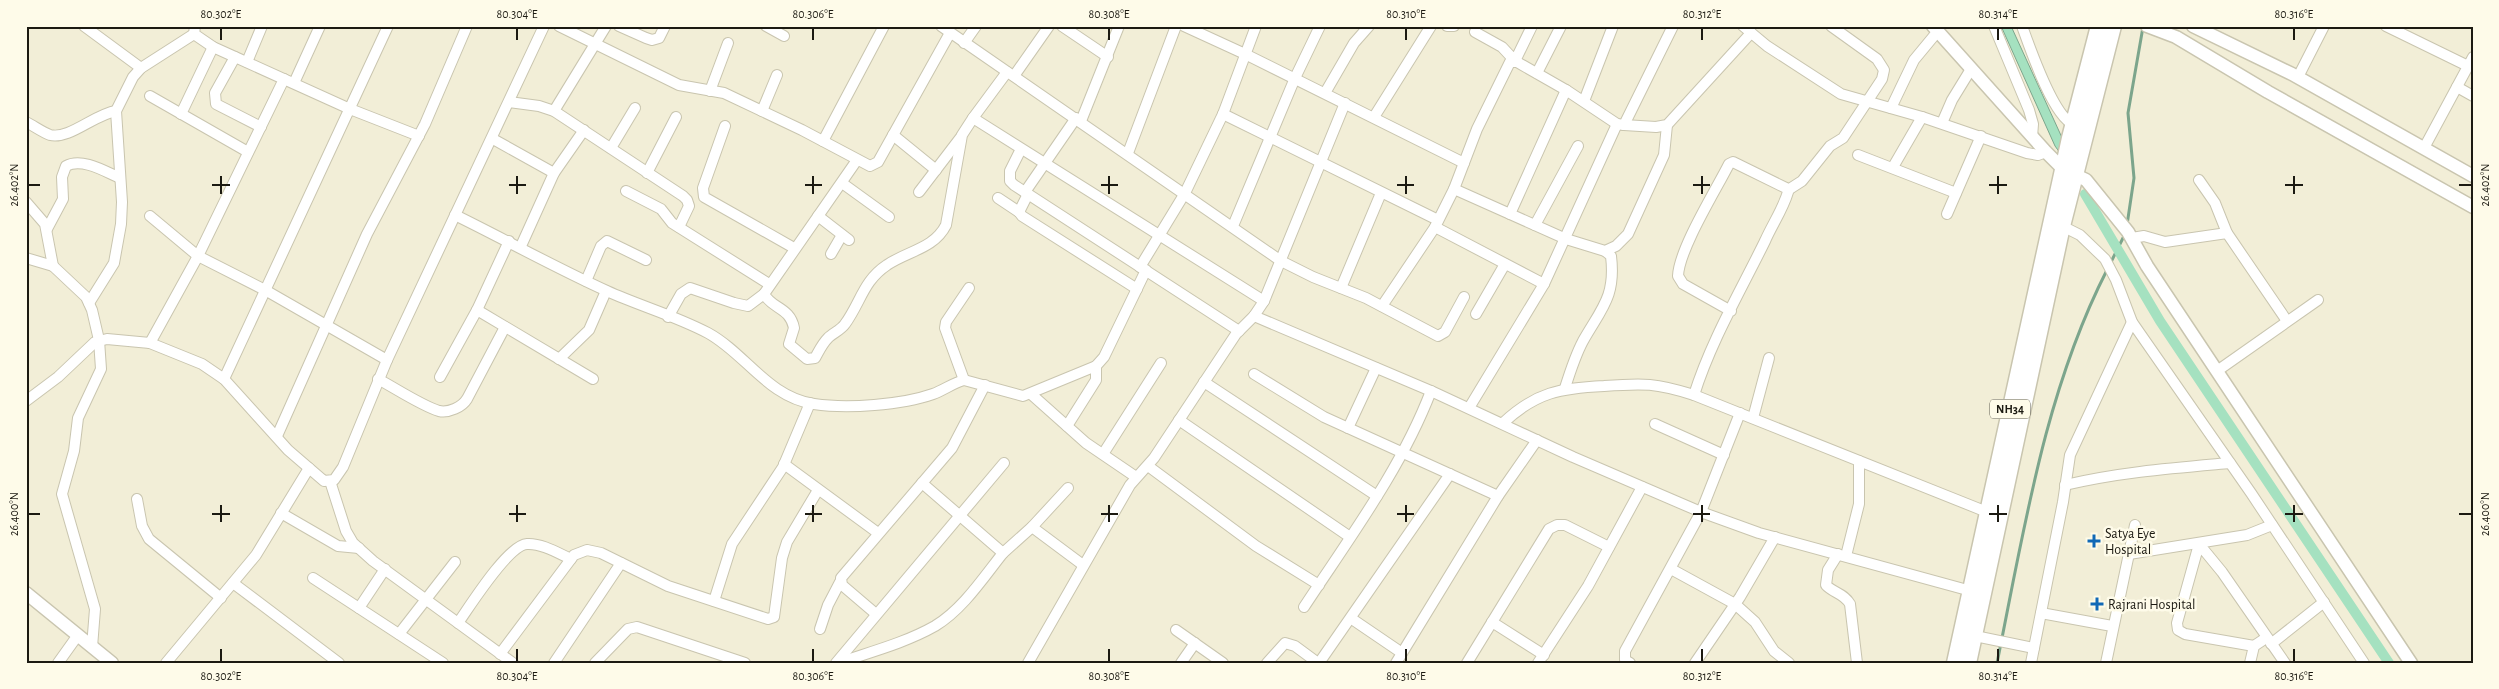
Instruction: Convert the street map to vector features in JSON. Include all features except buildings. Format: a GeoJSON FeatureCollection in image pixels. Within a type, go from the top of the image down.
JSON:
{"type":"FeatureCollection","features":[{"type":"Feature","properties":{"kind":"highway","name":"NH34"},"geometry":{"type":"LineString","coordinates":[[1968,663],[2062,226],[2075,134],[2099,26]]}},
{"type":"Feature","properties":{"kind":"highway","name":"NH34"},"geometry":{"type":"LineString","coordinates":[[2075,134],[2113,26]]}},
{"type":"Feature","properties":{"kind":"highway","name":"NH34"},"geometry":{"type":"LineString","coordinates":[[1955,663],[1987,512],[2070,164]]}},
{"type":"Feature","properties":{"kind":"street"},"geometry":{"type":"LineString","coordinates":[[84,26],[141,68]]}},
{"type":"Feature","properties":{"kind":"street"},"geometry":{"type":"LineString","coordinates":[[246,62],[262,26]]}},
{"type":"Feature","properties":{"kind":"street"},"geometry":{"type":"LineString","coordinates":[[150,343],[198,256],[261,127],[320,26]]}},
{"type":"Feature","properties":{"kind":"street"},"geometry":{"type":"LineString","coordinates":[[224,379],[388,26]]}},
{"type":"Feature","properties":{"kind":"street"},"geometry":{"type":"LineString","coordinates":[[277,436],[367,234],[419,136],[467,26]]}},
{"type":"Feature","properties":{"kind":"street"},"geometry":{"type":"LineString","coordinates":[[26,401],[58,377],[91,344],[99,340],[114,339],[150,343],[202,364],[224,379],[288,450],[324,481],[330,481],[337,477],[343,467],[378,379],[493,139],[544,26]]}},
{"type":"Feature","properties":{"kind":"street"},"geometry":{"type":"LineString","coordinates":[[559,26],[679,85],[724,93],[823,141],[866,165],[875,166],[950,33]]}},
{"type":"Feature","properties":{"kind":"street"},"geometry":{"type":"LineString","coordinates":[[554,111],[606,26]]}},
{"type":"Feature","properties":{"kind":"street"},"geometry":{"type":"LineString","coordinates":[[619,26],[652,40],[659,38],[665,26]]}},
{"type":"Feature","properties":{"kind":"street"},"geometry":{"type":"LineString","coordinates":[[766,26],[784,36]]}},
{"type":"Feature","properties":{"kind":"street"},"geometry":{"type":"LineString","coordinates":[[823,141],[884,26]]}},
{"type":"Feature","properties":{"kind":"street"},"geometry":{"type":"LineString","coordinates":[[941,26],[1233,226],[1281,261],[1382,306],[1438,336],[1445,332],[1464,297]]}},
{"type":"Feature","properties":{"kind":"street"},"geometry":{"type":"LineString","coordinates":[[964,42],[976,26]]}},
{"type":"Feature","properties":{"kind":"street"},"geometry":{"type":"LineString","coordinates":[[919,192],[973,118],[1049,26]]}},
{"type":"Feature","properties":{"kind":"street"},"geometry":{"type":"LineString","coordinates":[[1062,26],[1108,57]]}},
{"type":"Feature","properties":{"kind":"street"},"geometry":{"type":"LineString","coordinates":[[1019,212],[1026,193],[1044,163],[1078,119],[1108,57],[1119,26]]}},
{"type":"Feature","properties":{"kind":"street"},"geometry":{"type":"LineString","coordinates":[[1128,154],[1176,26]]}},
{"type":"Feature","properties":{"kind":"street"},"geometry":{"type":"LineString","coordinates":[[1184,26],[1295,78],[1464,163]]}},
{"type":"Feature","properties":{"kind":"street"},"geometry":{"type":"LineString","coordinates":[[455,216],[521,246],[606,291],[710,334],[775,388],[792,398],[810,403],[861,406],[934,394],[964,380],[1016,395],[1031,394],[1096,366],[1104,358],[1137,289],[1143,268],[1185,193],[1223,114],[1256,26]]}},
{"type":"Feature","properties":{"kind":"street"},"geometry":{"type":"LineString","coordinates":[[1233,226],[1295,78],[1320,26]]}},
{"type":"Feature","properties":{"kind":"street"},"geometry":{"type":"LineString","coordinates":[[1325,93],[1354,43],[1369,26]]}},
{"type":"Feature","properties":{"kind":"street"},"geometry":{"type":"LineString","coordinates":[[1374,117],[1431,26]]}},
{"type":"Feature","properties":{"kind":"street"},"geometry":{"type":"LineString","coordinates":[[1447,26],[1454,26]]}},
{"type":"Feature","properties":{"kind":"street"},"geometry":{"type":"LineString","coordinates":[[1382,306],[1437,224],[1454,190],[1477,129],[1507,67],[1510,62],[1515,61],[1532,26]]}},
{"type":"Feature","properties":{"kind":"street"},"geometry":{"type":"LineString","coordinates":[[1537,73],[1560,26]]}},
{"type":"Feature","properties":{"kind":"street"},"geometry":{"type":"LineString","coordinates":[[1584,101],[1613,26]]}},
{"type":"Feature","properties":{"kind":"street"},"geometry":{"type":"LineString","coordinates":[[1469,408],[1544,284],[1621,124],[1673,26]]}},
{"type":"Feature","properties":{"kind":"street"},"geometry":{"type":"LineString","coordinates":[[1742,26],[1794,64],[1841,94],[1942,123],[2027,153],[2038,155],[2046,152]]}},
{"type":"Feature","properties":{"kind":"street"},"geometry":{"type":"LineString","coordinates":[[1694,396],[1708,355],[1788,190],[1802,181],[1830,146],[1843,138],[1882,79],[1883,66],[1831,26]]}},
{"type":"Feature","properties":{"kind":"street"},"geometry":{"type":"LineString","coordinates":[[1994,26],[2028,110],[2032,124],[2032,136]]}},
{"type":"Feature","properties":{"kind":"street"},"geometry":{"type":"LineString","coordinates":[[2022,26],[2057,109],[2075,134]]}},
{"type":"Feature","properties":{"kind":"street"},"geometry":{"type":"LineString","coordinates":[[2026,37],[2032,26]]}},
{"type":"Feature","properties":{"kind":"street"},"geometry":{"type":"LineString","coordinates":[[2147,26],[2176,37],[2473,207]]}},
{"type":"Feature","properties":{"kind":"street"},"geometry":{"type":"LineString","coordinates":[[2194,26],[2298,77],[2473,176]]}},
{"type":"Feature","properties":{"kind":"street"},"geometry":{"type":"LineString","coordinates":[[2298,77],[2324,26]]}},
{"type":"Feature","properties":{"kind":"street"},"geometry":{"type":"LineString","coordinates":[[2386,26],[2471,62],[2424,148]]}},
{"type":"Feature","properties":{"kind":"street"},"geometry":{"type":"LineString","coordinates":[[1891,108],[1914,60],[1935,29],[2046,152],[2070,164],[2086,180],[2130,235],[2147,266],[2411,663]]}},
{"type":"Feature","properties":{"kind":"street"},"geometry":{"type":"LineString","coordinates":[[89,303],[116,259],[122,216],[116,111],[133,77],[141,68],[195,30],[213,47],[350,109],[419,136]]}},
{"type":"Feature","properties":{"kind":"street"},"geometry":{"type":"LineString","coordinates":[[1475,32],[1502,47],[1515,61],[1621,124],[1656,127],[1667,125]]}},
{"type":"Feature","properties":{"kind":"street"},"geometry":{"type":"LineString","coordinates":[[1604,251],[1616,246],[1628,234],[1664,156],[1667,125],[1751,33]]}},
{"type":"Feature","properties":{"kind":"street"},"geometry":{"type":"LineString","coordinates":[[710,91],[728,43]]}},
{"type":"Feature","properties":{"kind":"street"},"geometry":{"type":"LineString","coordinates":[[180,114],[213,47]]}},
{"type":"Feature","properties":{"kind":"street"},"geometry":{"type":"LineString","coordinates":[[235,57],[216,93],[216,104],[261,127]]}},
{"type":"Feature","properties":{"kind":"street"},"geometry":{"type":"LineString","coordinates":[[1942,123],[1952,100],[1971,69]]}},
{"type":"Feature","properties":{"kind":"street"},"geometry":{"type":"LineString","coordinates":[[762,111],[777,75]]}},
{"type":"Feature","properties":{"kind":"street"},"geometry":{"type":"LineString","coordinates":[[2457,87],[2473,96]]}},
{"type":"Feature","properties":{"kind":"street"},"geometry":{"type":"LineString","coordinates":[[1510,214],[1566,90]]}},
{"type":"Feature","properties":{"kind":"street"},"geometry":{"type":"LineString","coordinates":[[150,96],[248,152]]}},
{"type":"Feature","properties":{"kind":"street"},"geometry":{"type":"LineString","coordinates":[[509,102],[539,106],[554,111],[647,172],[689,203],[679,227]]}},
{"type":"Feature","properties":{"kind":"street"},"geometry":{"type":"LineString","coordinates":[[1028,663],[1136,477],[1148,466],[1239,330],[1254,316],[1264,301],[1345,103]]}},
{"type":"Feature","properties":{"kind":"street"},"geometry":{"type":"LineString","coordinates":[[611,148],[636,108]]}},
{"type":"Feature","properties":{"kind":"street"},"geometry":{"type":"LineString","coordinates":[[26,122],[48,134],[59,135],[102,114],[116,111]]}},
{"type":"Feature","properties":{"kind":"street"},"geometry":{"type":"LineString","coordinates":[[1223,114],[1381,193],[1505,264],[1544,284]]}},
{"type":"Feature","properties":{"kind":"street"},"geometry":{"type":"LineString","coordinates":[[647,172],[676,117]]}},
{"type":"Feature","properties":{"kind":"street"},"geometry":{"type":"LineString","coordinates":[[1893,167],[1922,117]]}},
{"type":"Feature","properties":{"kind":"street"},"geometry":{"type":"LineString","coordinates":[[973,118],[1264,301]]}},
{"type":"Feature","properties":{"kind":"street"},"geometry":{"type":"LineString","coordinates":[[725,126],[703,188],[704,197],[794,248]]}},
{"type":"Feature","properties":{"kind":"street"},"geometry":{"type":"LineString","coordinates":[[521,246],[554,173],[584,130]]}},
{"type":"Feature","properties":{"kind":"street"},"geometry":{"type":"LineString","coordinates":[[893,135],[936,170]]}},
{"type":"Feature","properties":{"kind":"street"},"geometry":{"type":"LineString","coordinates":[[764,294],[766,298],[787,312],[793,322],[793,334],[789,345],[808,359],[815,358],[826,340],[844,325],[870,280],[886,265],[934,242],[941,235],[946,226],[962,135]]}},
{"type":"Feature","properties":{"kind":"street"},"geometry":{"type":"LineString","coordinates":[[1946,214],[1981,136]]}},
{"type":"Feature","properties":{"kind":"street"},"geometry":{"type":"LineString","coordinates":[[493,139],[554,173]]}},
{"type":"Feature","properties":{"kind":"street"},"geometry":{"type":"LineString","coordinates":[[1535,226],[1578,146]]}},
{"type":"Feature","properties":{"kind":"street"},"geometry":{"type":"LineString","coordinates":[[1021,148],[1009,176],[1010,181],[1239,330]]}},
{"type":"Feature","properties":{"kind":"street"},"geometry":{"type":"LineString","coordinates":[[1858,155],[1956,193]]}},
{"type":"Feature","properties":{"kind":"street"},"geometry":{"type":"LineString","coordinates":[[668,317],[681,294],[690,288],[748,306],[764,294],[769,284],[857,160]]}},
{"type":"Feature","properties":{"kind":"street"},"geometry":{"type":"LineString","coordinates":[[1731,311],[1679,280],[1680,264],[1698,222],[1731,162],[1738,163],[1788,190]]}},
{"type":"Feature","properties":{"kind":"street"},"geometry":{"type":"LineString","coordinates":[[47,229],[62,203],[62,177],[66,166],[74,163],[85,164],[120,178]]}},
{"type":"Feature","properties":{"kind":"street"},"geometry":{"type":"LineString","coordinates":[[2199,180],[2215,203],[2227,233],[2287,321]]}},
{"type":"Feature","properties":{"kind":"street"},"geometry":{"type":"LineString","coordinates":[[842,183],[889,217]]}},
{"type":"Feature","properties":{"kind":"street"},"geometry":{"type":"LineString","coordinates":[[1454,190],[1566,240],[1604,251],[1611,256],[1612,268],[1609,297],[1582,342],[1565,388]]}},
{"type":"Feature","properties":{"kind":"street"},"geometry":{"type":"LineString","coordinates":[[626,191],[661,209],[669,220],[679,227],[769,284]]}},
{"type":"Feature","properties":{"kind":"street"},"geometry":{"type":"LineString","coordinates":[[1342,288],[1381,193]]}},
{"type":"Feature","properties":{"kind":"street"},"geometry":{"type":"LineString","coordinates":[[998,198],[1019,212],[1025,219],[1137,289]]}},
{"type":"Feature","properties":{"kind":"street"},"geometry":{"type":"LineString","coordinates":[[26,202],[42,219],[47,229],[53,266]]}},
{"type":"Feature","properties":{"kind":"street"},"geometry":{"type":"LineString","coordinates":[[150,216],[198,256],[266,290],[387,360]]}},
{"type":"Feature","properties":{"kind":"street"},"geometry":{"type":"LineString","coordinates":[[818,216],[846,238],[831,254]]}},
{"type":"Feature","properties":{"kind":"street"},"geometry":{"type":"LineString","coordinates":[[2062,226],[2080,234],[2105,259],[2116,280],[2132,322],[2230,463],[2364,663]]}},
{"type":"Feature","properties":{"kind":"street"},"geometry":{"type":"LineString","coordinates":[[2130,235],[2144,236],[2165,242],[2227,233]]}},
{"type":"Feature","properties":{"kind":"street"},"geometry":{"type":"LineString","coordinates":[[440,376],[477,310],[509,241]]}},
{"type":"Feature","properties":{"kind":"street"},"geometry":{"type":"LineString","coordinates":[[586,281],[601,246],[607,241],[646,260]]}},
{"type":"Feature","properties":{"kind":"street"},"geometry":{"type":"LineString","coordinates":[[26,258],[53,266],[81,292],[89,303],[99,340],[101,370],[78,418],[74,451],[63,498],[95,609],[92,647]]}},
{"type":"Feature","properties":{"kind":"street"},"geometry":{"type":"LineString","coordinates":[[1476,314],[1505,264]]}},
{"type":"Feature","properties":{"kind":"street"},"geometry":{"type":"LineString","coordinates":[[964,380],[945,328],[946,322],[969,288]]}},
{"type":"Feature","properties":{"kind":"street"},"geometry":{"type":"LineString","coordinates":[[559,359],[589,330],[606,291]]}},
{"type":"Feature","properties":{"kind":"street"},"geometry":{"type":"LineString","coordinates":[[2217,371],[2318,300]]}},
{"type":"Feature","properties":{"kind":"street"},"geometry":{"type":"LineString","coordinates":[[477,310],[592,379]]}},
{"type":"Feature","properties":{"kind":"street"},"geometry":{"type":"LineString","coordinates":[[1254,316],[1431,391],[1701,512],[1775,538],[1971,591]]}},
{"type":"Feature","properties":{"kind":"street"},"geometry":{"type":"LineString","coordinates":[[2031,663],[2070,455],[2132,322]]}},
{"type":"Feature","properties":{"kind":"street"},"geometry":{"type":"LineString","coordinates":[[378,379],[438,411],[452,410],[463,405],[467,399],[505,327]]}},
{"type":"Feature","properties":{"kind":"street"},"geometry":{"type":"LineString","coordinates":[[1753,418],[1769,358]]}},
{"type":"Feature","properties":{"kind":"street"},"geometry":{"type":"LineString","coordinates":[[1102,454],[1161,363]]}},
{"type":"Feature","properties":{"kind":"street"},"geometry":{"type":"LineString","coordinates":[[1067,426],[1096,380],[1096,366]]}},
{"type":"Feature","properties":{"kind":"street"},"geometry":{"type":"LineString","coordinates":[[1348,428],[1376,368]]}},
{"type":"Feature","properties":{"kind":"street"},"geometry":{"type":"LineString","coordinates":[[1254,374],[1302,405],[1498,496]]}},
{"type":"Feature","properties":{"kind":"street"},"geometry":{"type":"LineString","coordinates":[[1204,382],[1377,496]]}},
{"type":"Feature","properties":{"kind":"street"},"geometry":{"type":"LineString","coordinates":[[1503,423],[1529,402],[1565,388],[1652,383],[1753,418],[1987,512]]}},
{"type":"Feature","properties":{"kind":"street"},"geometry":{"type":"LineString","coordinates":[[820,629],[830,600],[842,575],[952,448],[985,385]]}},
{"type":"Feature","properties":{"kind":"street"},"geometry":{"type":"LineString","coordinates":[[1304,606],[1377,496],[1403,452],[1431,391]]}},
{"type":"Feature","properties":{"kind":"street"},"geometry":{"type":"LineString","coordinates":[[1031,394],[1102,454],[1136,477]]}},
{"type":"Feature","properties":{"kind":"street"},"geometry":{"type":"LineString","coordinates":[[714,601],[732,544],[784,464],[810,403]]}},
{"type":"Feature","properties":{"kind":"street"},"geometry":{"type":"LineString","coordinates":[[1630,663],[1625,660],[1625,651],[1701,512],[1740,413]]}},
{"type":"Feature","properties":{"kind":"street"},"geometry":{"type":"LineString","coordinates":[[1179,420],[1350,537]]}},
{"type":"Feature","properties":{"kind":"street"},"geometry":{"type":"LineString","coordinates":[[1655,424],[1724,455]]}},
{"type":"Feature","properties":{"kind":"street"},"geometry":{"type":"LineString","coordinates":[[1396,663],[1498,496],[1537,440]]}},
{"type":"Feature","properties":{"kind":"street"},"geometry":{"type":"LineString","coordinates":[[1857,663],[1850,604],[1846,597],[1830,590],[1826,585],[1828,570],[1842,555],[1860,504],[1860,461]]}},
{"type":"Feature","properties":{"kind":"street"},"geometry":{"type":"LineString","coordinates":[[837,663],[1004,463]]}},
{"type":"Feature","properties":{"kind":"street"},"geometry":{"type":"LineString","coordinates":[[2065,485],[2099,477],[2145,470],[2230,463]]}},
{"type":"Feature","properties":{"kind":"street"},"geometry":{"type":"LineString","coordinates":[[784,464],[878,533]]}},
{"type":"Feature","properties":{"kind":"street"},"geometry":{"type":"LineString","coordinates":[[1148,466],[1256,546],[1319,585]]}},
{"type":"Feature","properties":{"kind":"street"},"geometry":{"type":"LineString","coordinates":[[166,663],[256,555],[309,468]]}},
{"type":"Feature","properties":{"kind":"street"},"geometry":{"type":"LineString","coordinates":[[1267,663],[1285,643],[1295,646],[1318,663],[1352,618],[1450,474]]}},
{"type":"Feature","properties":{"kind":"street"},"geometry":{"type":"LineString","coordinates":[[330,481],[346,531],[359,548],[384,569],[513,663]]}},
{"type":"Feature","properties":{"kind":"street"},"geometry":{"type":"LineString","coordinates":[[922,483],[1003,553]]}},
{"type":"Feature","properties":{"kind":"street"},"geometry":{"type":"LineString","coordinates":[[1492,622],[1541,659],[1588,586],[1642,487]]}},
{"type":"Feature","properties":{"kind":"street"},"geometry":{"type":"LineString","coordinates":[[837,663],[905,640],[935,626],[971,593],[1003,553],[1032,527],[1068,488]]}},
{"type":"Feature","properties":{"kind":"street"},"geometry":{"type":"LineString","coordinates":[[500,654],[571,558],[580,551],[587,550],[601,553],[668,586],[768,618],[774,617],[782,558],[787,542],[818,490]]}},
{"type":"Feature","properties":{"kind":"street"},"geometry":{"type":"LineString","coordinates":[[136,498],[142,526],[149,540],[221,598]]}},
{"type":"Feature","properties":{"kind":"street"},"geometry":{"type":"LineString","coordinates":[[282,513],[338,546],[359,548]]}},
{"type":"Feature","properties":{"kind":"street"},"geometry":{"type":"LineString","coordinates":[[1467,663],[1549,529],[1557,525],[1565,525],[1609,547]]}},
{"type":"Feature","properties":{"kind":"street"},"geometry":{"type":"LineString","coordinates":[[2106,663],[2134,525]]}},
{"type":"Feature","properties":{"kind":"street"},"geometry":{"type":"LineString","coordinates":[[2129,554],[2247,535],[2272,525]]}},
{"type":"Feature","properties":{"kind":"street"},"geometry":{"type":"LineString","coordinates":[[1032,527],[1083,566]]}},
{"type":"Feature","properties":{"kind":"street"},"geometry":{"type":"LineString","coordinates":[[1695,663],[1735,604],[1775,538]]}},
{"type":"Feature","properties":{"kind":"street"},"geometry":{"type":"LineString","coordinates":[[458,623],[508,555],[520,545],[536,544],[571,558]]}},
{"type":"Feature","properties":{"kind":"street"},"geometry":{"type":"LineString","coordinates":[[2198,544],[2222,572],[2284,663]]}},
{"type":"Feature","properties":{"kind":"street"},"geometry":{"type":"LineString","coordinates":[[2198,544],[2177,624],[2178,630],[2185,634],[2254,646],[2268,641],[2324,602]]}},
{"type":"Feature","properties":{"kind":"street"},"geometry":{"type":"LineString","coordinates":[[399,634],[455,562]]}},
{"type":"Feature","properties":{"kind":"street"},"geometry":{"type":"LineString","coordinates":[[554,663],[621,563]]}},
{"type":"Feature","properties":{"kind":"street"},"geometry":{"type":"LineString","coordinates":[[359,608],[384,569]]}},
{"type":"Feature","properties":{"kind":"street"},"geometry":{"type":"LineString","coordinates":[[1671,569],[1735,604],[1754,622],[1774,651],[1789,663]]}},
{"type":"Feature","properties":{"kind":"street"},"geometry":{"type":"LineString","coordinates":[[313,578],[443,663]]}},
{"type":"Feature","properties":{"kind":"street"},"geometry":{"type":"LineString","coordinates":[[840,582],[876,614]]}},
{"type":"Feature","properties":{"kind":"street"},"geometry":{"type":"LineString","coordinates":[[233,583],[339,663]]}},
{"type":"Feature","properties":{"kind":"street"},"geometry":{"type":"LineString","coordinates":[[26,593],[112,663]]}},
{"type":"Feature","properties":{"kind":"street"},"geometry":{"type":"LineString","coordinates":[[2041,613],[2112,626]]}},
{"type":"Feature","properties":{"kind":"street"},"geometry":{"type":"LineString","coordinates":[[1352,618],[1402,653]]}},
{"type":"Feature","properties":{"kind":"street"},"geometry":{"type":"LineString","coordinates":[[595,663],[628,629],[637,627],[745,663]]}},
{"type":"Feature","properties":{"kind":"street"},"geometry":{"type":"LineString","coordinates":[[1176,630],[1223,663]]}},
{"type":"Feature","properties":{"kind":"street"},"geometry":{"type":"LineString","coordinates":[[58,663],[78,635]]}},
{"type":"Feature","properties":{"kind":"street"},"geometry":{"type":"LineString","coordinates":[[1974,636],[2034,648]]}},
{"type":"Feature","properties":{"kind":"street"},"geometry":{"type":"LineString","coordinates":[[1182,663],[1195,643]]}},
{"type":"Feature","properties":{"kind":"street"},"geometry":{"type":"LineString","coordinates":[[2250,663],[2254,646]]}},
{"type":"Feature","properties":{"kind":"shaded area"},"geometry":{"type":"Polygon","coordinates":[[[2001,26],[2011,26],[2064,142],[2060,153],[2055,146],[2001,26]]]}},
{"type":"Feature","properties":{"kind":"waterway"},"geometry":{"type":"LineString","coordinates":[[2127,225],[2134,178],[2128,113],[2143,27]]}},
{"type":"Feature","properties":{"kind":"waterway"},"geometry":{"type":"LineString","coordinates":[[2085,194],[2160,321],[2389,663]]}},
{"type":"Feature","properties":{"kind":"waterway"},"geometry":{"type":"LineString","coordinates":[[2110,264],[2125,234]]}},
{"type":"Feature","properties":{"kind":"waterway"},"geometry":{"type":"LineString","coordinates":[[1997,663],[2027,512],[2052,412],[2067,364],[2107,270]]}},
{"type":"Feature","properties":{"kind":"place","name":"Satya Eye Hospital"},"geometry":{"type":"Point","coordinates":[2094,541]}},
{"type":"Feature","properties":{"kind":"place","name":"Rajrani Hospital"},"geometry":{"type":"Point","coordinates":[2097,604]}}]}
